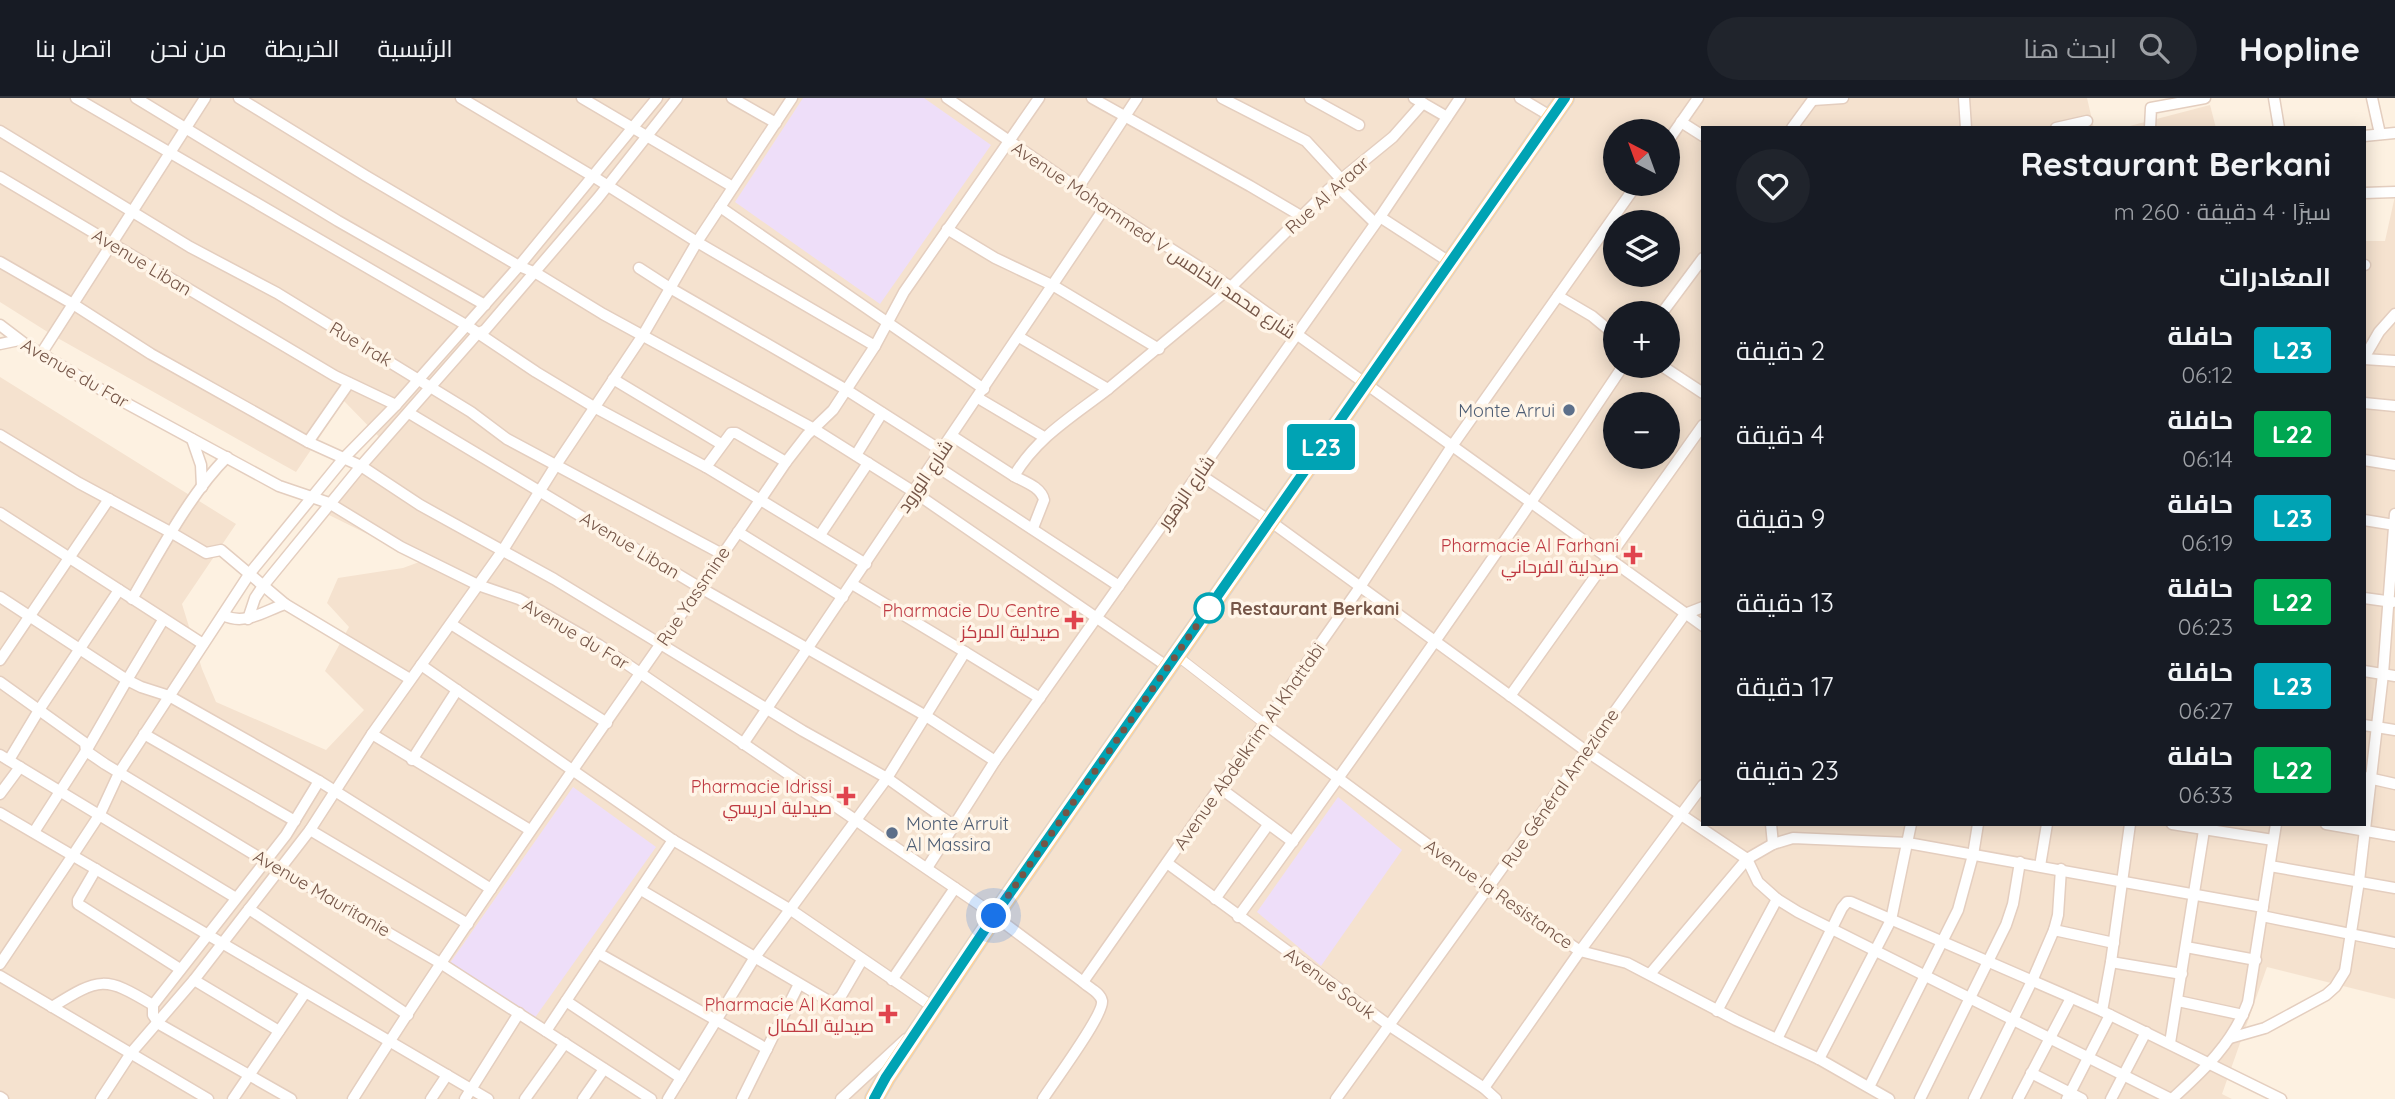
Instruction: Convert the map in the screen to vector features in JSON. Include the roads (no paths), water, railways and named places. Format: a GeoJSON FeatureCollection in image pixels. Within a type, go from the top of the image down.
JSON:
{"type":"FeatureCollection","features":[{"type":"Feature","properties":{"kind":"main road"},"geometry":{"type":"LineString","coordinates":[[874,1099],[994,916],[1565,98]]}},
{"type":"Feature","properties":{"kind":"street"},"geometry":{"type":"LineString","coordinates":[[76,98],[466,325],[594,407],[706,467],[866,564]]}},
{"type":"Feature","properties":{"kind":"street"},"geometry":{"type":"LineString","coordinates":[[136,98],[338,221],[485,305]]}},
{"type":"Feature","properties":{"kind":"street"},"geometry":{"type":"LineString","coordinates":[[41,354],[205,98]]}},
{"type":"Feature","properties":{"kind":"street"},"geometry":{"type":"LineString","coordinates":[[239,98],[519,266],[814,429],[914,492],[1096,617],[1172,661]]}},
{"type":"Feature","properties":{"kind":"street"},"geometry":{"type":"LineString","coordinates":[[461,98],[697,242],[875,346]]}},
{"type":"Feature","properties":{"kind":"street"},"geometry":{"type":"LineString","coordinates":[[582,98],[733,187]]}},
{"type":"Feature","properties":{"kind":"street"},"geometry":{"type":"LineString","coordinates":[[0,964],[74,855],[100,814],[119,773],[250,573],[344,458],[396,405],[519,266],[657,98]]}},
{"type":"Feature","properties":{"kind":"street"},"geometry":{"type":"LineString","coordinates":[[248,619],[255,598],[263,586],[329,503],[477,334],[485,330],[536,273],[677,98]]}},
{"type":"Feature","properties":{"kind":"street"},"geometry":{"type":"LineString","coordinates":[[732,98],[776,123]]}},
{"type":"Feature","properties":{"kind":"street"},"geometry":{"type":"LineString","coordinates":[[101,1099],[131,1053],[159,1024],[310,830],[372,734],[503,550],[643,335],[697,242],[792,98]]}},
{"type":"Feature","properties":{"kind":"street","name":"Avenue Mohammed V شارع محمد الخامس"},"geometry":{"type":"LineString","coordinates":[[947,98],[1105,207],[1231,287],[1701,625]]}},
{"type":"Feature","properties":{"kind":"street","name":"Rue Yassmine"},"geometry":{"type":"LineString","coordinates":[[353,1099],[530,830],[607,723],[786,462],[833,410],[875,346],[904,292],[1039,98]]}},
{"type":"Feature","properties":{"kind":"street"},"geometry":{"type":"LineString","coordinates":[[1092,98],[1301,216]]}},
{"type":"Feature","properties":{"kind":"street"},"geometry":{"type":"LineString","coordinates":[[1078,188],[1137,98]]}},
{"type":"Feature","properties":{"kind":"street"},"geometry":{"type":"LineString","coordinates":[[1222,98],[1306,141],[1338,182],[1378,220],[1451,263]]}},
{"type":"Feature","properties":{"kind":"street"},"geometry":{"type":"LineString","coordinates":[[1310,98],[1359,125]]}},
{"type":"Feature","properties":{"kind":"street","name":"شارع الزهور"},"geometry":{"type":"LineString","coordinates":[[927,868],[995,761],[1378,220],[1460,98]]}},
{"type":"Feature","properties":{"kind":"street"},"geometry":{"type":"LineString","coordinates":[[1520,98],[1552,117]]}},
{"type":"Feature","properties":{"kind":"street"},"geometry":{"type":"LineString","coordinates":[[1698,98],[1681,122],[1701,135]]}},
{"type":"Feature","properties":{"kind":"street"},"geometry":{"type":"LineString","coordinates":[[1794,126],[1814,99],[1843,98]]}},
{"type":"Feature","properties":{"kind":"street"},"geometry":{"type":"LineString","coordinates":[[1964,98],[1966,126]]}},
{"type":"Feature","properties":{"kind":"street"},"geometry":{"type":"LineString","coordinates":[[2150,126],[2151,108],[2206,98]]}},
{"type":"Feature","properties":{"kind":"street"},"geometry":{"type":"LineString","coordinates":[[2274,98],[2279,126]]}},
{"type":"Feature","properties":{"kind":"street"},"geometry":{"type":"LineString","coordinates":[[2372,98],[2380,134]]}},
{"type":"Feature","properties":{"kind":"street"},"geometry":{"type":"LineString","coordinates":[[1419,100],[1447,117]]}},
{"type":"Feature","properties":{"kind":"street","name":"Rue Al Araar"},"geometry":{"type":"LineString","coordinates":[[1014,475],[1044,437],[1159,349],[1231,287],[1301,216],[1393,136],[1419,100]]}},
{"type":"Feature","properties":{"kind":"street"},"geometry":{"type":"LineString","coordinates":[[2065,126],[2087,121]]}},
{"type":"Feature","properties":{"kind":"street","name":"Rue Irak"},"geometry":{"type":"LineString","coordinates":[[0,131],[190,247],[277,293],[419,379],[507,439],[722,554]]}},
{"type":"Feature","properties":{"kind":"street"},"geometry":{"type":"LineString","coordinates":[[2366,136],[2395,132]]}},
{"type":"Feature","properties":{"kind":"street","name":"Avenue Liban"},"geometry":{"type":"LineString","coordinates":[[0,177],[349,383],[396,405]]}},
{"type":"Feature","properties":{"kind":"street"},"geometry":{"type":"LineString","coordinates":[[2366,193],[2395,192]]}},
{"type":"Feature","properties":{"kind":"street","name":"Avenue Abdelkrim Al Khattabi"},"geometry":{"type":"LineString","coordinates":[[1083,982],[1360,587],[1452,446],[1629,196]]}},
{"type":"Feature","properties":{"kind":"street"},"geometry":{"type":"LineString","coordinates":[[720,207],[1044,437]]}},
{"type":"Feature","properties":{"kind":"street","name":"شارع الورود"},"geometry":{"type":"LineString","coordinates":[[743,744],[1105,207]]}},
{"type":"Feature","properties":{"kind":"street"},"geometry":{"type":"LineString","coordinates":[[947,229],[995,258],[1054,286],[1159,349]]}},
{"type":"Feature","properties":{"kind":"street"},"geometry":{"type":"LineString","coordinates":[[0,262],[74,304],[151,354],[308,442],[360,466],[420,505],[503,550],[887,778],[953,825]]}},
{"type":"Feature","properties":{"kind":"street"},"geometry":{"type":"LineString","coordinates":[[639,268],[845,389],[942,451]]}},
{"type":"Feature","properties":{"kind":"street"},"geometry":{"type":"LineString","coordinates":[[1673,301],[1698,274]]}},
{"type":"Feature","properties":{"kind":"street"},"geometry":{"type":"LineString","coordinates":[[1558,296],[1603,325]]}},
{"type":"Feature","properties":{"kind":"street"},"geometry":{"type":"LineString","coordinates":[[2366,355],[2379,332],[2394,318]]}},
{"type":"Feature","properties":{"kind":"street","name":"Avenue du Far"},"geometry":{"type":"LineString","coordinates":[[0,325],[19,340],[100,389],[279,486],[329,503],[401,547],[478,584],[519,599],[562,622],[927,868],[1083,982]]}},
{"type":"Feature","properties":{"kind":"street"},"geometry":{"type":"LineString","coordinates":[[1019,337],[1108,389]]}},
{"type":"Feature","properties":{"kind":"street"},"geometry":{"type":"LineString","coordinates":[[0,344],[19,340]]}},
{"type":"Feature","properties":{"kind":"street"},"geometry":{"type":"LineString","coordinates":[[2366,358],[2395,360]]}},
{"type":"Feature","properties":{"kind":"street"},"geometry":{"type":"LineString","coordinates":[[1238,917],[1531,504],[1615,378]]}},
{"type":"Feature","properties":{"kind":"street"},"geometry":{"type":"LineString","coordinates":[[1680,378],[1701,392]]}},
{"type":"Feature","properties":{"kind":"street"},"geometry":{"type":"LineString","coordinates":[[613,379],[721,444]]}},
{"type":"Feature","properties":{"kind":"street"},"geometry":{"type":"LineString","coordinates":[[308,442],[349,383]]}},
{"type":"Feature","properties":{"kind":"street"},"geometry":{"type":"LineString","coordinates":[[2366,403],[2395,406]]}},
{"type":"Feature","properties":{"kind":"street","name":"Avenue Liban"},"geometry":{"type":"LineString","coordinates":[[409,413],[699,587],[926,716],[995,761]]}},
{"type":"Feature","properties":{"kind":"street"},"geometry":{"type":"LineString","coordinates":[[856,455],[882,413]]}},
{"type":"Feature","properties":{"kind":"street"},"geometry":{"type":"LineString","coordinates":[[1510,696],[1701,428]]}},
{"type":"Feature","properties":{"kind":"street"},"geometry":{"type":"LineString","coordinates":[[706,467],[728,435],[736,433],[786,462]]}},
{"type":"Feature","properties":{"kind":"street"},"geometry":{"type":"LineString","coordinates":[[0,435],[206,553],[221,550],[285,604],[410,679]]}},
{"type":"Feature","properties":{"kind":"street"},"geometry":{"type":"LineString","coordinates":[[952,436],[1043,495],[1044,500],[1033,528]]}},
{"type":"Feature","properties":{"kind":"street"},"geometry":{"type":"LineString","coordinates":[[192,439],[201,464],[202,488]]}},
{"type":"Feature","properties":{"kind":"street"},"geometry":{"type":"LineString","coordinates":[[132,599],[202,488],[227,457]]}},
{"type":"Feature","properties":{"kind":"street"},"geometry":{"type":"LineString","coordinates":[[2366,460],[2395,465]]}},
{"type":"Feature","properties":{"kind":"street"},"geometry":{"type":"LineString","coordinates":[[820,535],[868,463]]}},
{"type":"Feature","properties":{"kind":"street"},"geometry":{"type":"LineString","coordinates":[[933,464],[1119,586]]}},
{"type":"Feature","properties":{"kind":"street"},"geometry":{"type":"LineString","coordinates":[[1199,474],[1270,521],[1586,751],[1747,859],[1758,882],[1777,899],[1926,978],[2172,1099],[2210,1063],[2230,1038],[2248,1002],[2276,826]]}},
{"type":"Feature","properties":{"kind":"street"},"geometry":{"type":"LineString","coordinates":[[0,660],[109,499]]}},
{"type":"Feature","properties":{"kind":"street"},"geometry":{"type":"LineString","coordinates":[[0,513],[203,644]]}},
{"type":"Feature","properties":{"kind":"street"},"geometry":{"type":"LineString","coordinates":[[2366,520],[2395,521],[2389,675],[2367,778],[2366,804]]}},
{"type":"Feature","properties":{"kind":"street"},"geometry":{"type":"LineString","coordinates":[[738,532],[843,597]]}},
{"type":"Feature","properties":{"kind":"street"},"geometry":{"type":"LineString","coordinates":[[852,584],[1040,698]]}},
{"type":"Feature","properties":{"kind":"street"},"geometry":{"type":"LineString","coordinates":[[119,590],[5,757],[236,898]]}},
{"type":"Feature","properties":{"kind":"street"},"geometry":{"type":"LineString","coordinates":[[0,597],[127,680],[169,696],[319,781],[491,889]]}},
{"type":"Feature","properties":{"kind":"street"},"geometry":{"type":"LineString","coordinates":[[2366,598],[2392,602]]}},
{"type":"Feature","properties":{"kind":"street"},"geometry":{"type":"LineString","coordinates":[[223,615],[231,619],[248,619],[285,604]]}},
{"type":"Feature","properties":{"kind":"street"},"geometry":{"type":"LineString","coordinates":[[1685,614],[1701,608]]}},
{"type":"Feature","properties":{"kind":"street","name":"Rue Général Ameziane"},"geometry":{"type":"LineString","coordinates":[[1336,1099],[1685,614]]}},
{"type":"Feature","properties":{"kind":"street"},"geometry":{"type":"LineString","coordinates":[[34,832],[86,751],[163,620]]}},
{"type":"Feature","properties":{"kind":"street"},"geometry":{"type":"LineString","coordinates":[[451,624],[607,723]]}},
{"type":"Feature","properties":{"kind":"street"},"geometry":{"type":"LineString","coordinates":[[668,1099],[755,957],[887,778],[965,652]]}},
{"type":"Feature","properties":{"kind":"street","name":"Avenue la Resistance"},"geometry":{"type":"LineString","coordinates":[[1172,661],[1265,724],[1488,889],[1580,951],[1614,958],[1650,974],[1717,1011],[1819,1059],[1889,1099]]}},
{"type":"Feature","properties":{"kind":"street"},"geometry":{"type":"LineString","coordinates":[[421,664],[673,840],[791,911],[933,1007]]}},
{"type":"Feature","properties":{"kind":"street"},"geometry":{"type":"LineString","coordinates":[[2366,671],[2389,675]]}},
{"type":"Feature","properties":{"kind":"street","name":"Avenue Mauritanie"},"geometry":{"type":"LineString","coordinates":[[0,682],[85,743],[86,751],[119,773],[442,964],[644,1097]]}},
{"type":"Feature","properties":{"kind":"street"},"geometry":{"type":"LineString","coordinates":[[412,760],[457,690]]}},
{"type":"Feature","properties":{"kind":"street"},"geometry":{"type":"LineString","coordinates":[[2366,725],[2395,730]]}},
{"type":"Feature","properties":{"kind":"street"},"geometry":{"type":"LineString","coordinates":[[144,734],[295,821]]}},
{"type":"Feature","properties":{"kind":"street"},"geometry":{"type":"LineString","coordinates":[[372,734],[530,830]]}},
{"type":"Feature","properties":{"kind":"street"},"geometry":{"type":"LineString","coordinates":[[0,794],[20,767]]}},
{"type":"Feature","properties":{"kind":"street"},"geometry":{"type":"LineString","coordinates":[[2367,778],[2395,784]]}},
{"type":"Feature","properties":{"kind":"street"},"geometry":{"type":"LineString","coordinates":[[291,1099],[159,1024],[153,1015],[153,1005],[295,821],[319,781]]}},
{"type":"Feature","properties":{"kind":"street"},"geometry":{"type":"LineString","coordinates":[[1220,788],[1293,842]]}},
{"type":"Feature","properties":{"kind":"street"},"geometry":{"type":"LineString","coordinates":[[1484,1088],[1580,951],[1701,788]]}},
{"type":"Feature","properties":{"kind":"street"},"geometry":{"type":"LineString","coordinates":[[0,830],[4,816],[34,832],[447,1075],[468,1094],[488,1099]]}},
{"type":"Feature","properties":{"kind":"street"},"geometry":{"type":"LineString","coordinates":[[1215,900],[1268,825]]}},
{"type":"Feature","properties":{"kind":"street"},"geometry":{"type":"LineString","coordinates":[[1772,826],[1773,844]]}},
{"type":"Feature","properties":{"kind":"street"},"geometry":{"type":"LineString","coordinates":[[1819,1059],[1891,920],[1911,826]]}},
{"type":"Feature","properties":{"kind":"street"},"geometry":{"type":"LineString","coordinates":[[1869,1087],[1958,910],[1978,826]]}},
{"type":"Feature","properties":{"kind":"street"},"geometry":{"type":"LineString","coordinates":[[2040,866],[2047,826]]}},
{"type":"Feature","properties":{"kind":"street"},"geometry":{"type":"LineString","coordinates":[[2069,1096],[2089,1057],[2106,1013],[2130,826]]}},
{"type":"Feature","properties":{"kind":"street"},"geometry":{"type":"LineString","coordinates":[[2337,826],[2395,836]]}},
{"type":"Feature","properties":{"kind":"street"},"geometry":{"type":"LineString","coordinates":[[2230,1038],[2265,1028],[2326,995],[2335,987],[2345,971],[2365,826]]}},
{"type":"Feature","properties":{"kind":"street"},"geometry":{"type":"LineString","coordinates":[[2170,1044],[2204,827],[2273,840]]}},
{"type":"Feature","properties":{"kind":"street"},"geometry":{"type":"LineString","coordinates":[[310,830],[468,925]]}},
{"type":"Feature","properties":{"kind":"street"},"geometry":{"type":"LineString","coordinates":[[1650,974],[1747,859],[1773,844],[1793,838],[1908,843],[2061,869],[2192,894],[2395,943]]}},
{"type":"Feature","properties":{"kind":"street"},"geometry":{"type":"LineString","coordinates":[[545,1031],[673,840]]}},
{"type":"Feature","properties":{"kind":"street"},"geometry":{"type":"LineString","coordinates":[[1920,1099],[1989,963],[2013,904],[2020,862]]}},
{"type":"Feature","properties":{"kind":"street","name":"Avenue Souk"},"geometry":{"type":"LineString","coordinates":[[1167,863],[1238,917],[1390,1026],[1484,1088],[1494,1098]]}},
{"type":"Feature","properties":{"kind":"street"},"geometry":{"type":"LineString","coordinates":[[2270,866],[2395,888]]}},
{"type":"Feature","properties":{"kind":"street"},"geometry":{"type":"LineString","coordinates":[[96,869],[78,904],[180,970]]}},
{"type":"Feature","properties":{"kind":"street"},"geometry":{"type":"LineString","coordinates":[[1974,1099],[2054,930],[2058,915],[2061,869]]}},
{"type":"Feature","properties":{"kind":"street"},"geometry":{"type":"LineString","coordinates":[[892,980],[955,888]]}},
{"type":"Feature","properties":{"kind":"street"},"geometry":{"type":"LineString","coordinates":[[641,890],[829,1001],[835,1001],[841,996],[862,960]]}},
{"type":"Feature","properties":{"kind":"street"},"geometry":{"type":"LineString","coordinates":[[1717,1011],[1777,899]]}},
{"type":"Feature","properties":{"kind":"street"},"geometry":{"type":"LineString","coordinates":[[1777,1040],[1842,908],[1849,902],[2106,1013],[2281,1099]]}},
{"type":"Feature","properties":{"kind":"street"},"geometry":{"type":"LineString","coordinates":[[249,909],[408,1015]]}},
{"type":"Feature","properties":{"kind":"street"},"geometry":{"type":"LineString","coordinates":[[2054,930],[2114,943]]}},
{"type":"Feature","properties":{"kind":"street"},"geometry":{"type":"LineString","coordinates":[[2186,947],[2256,960]]}},
{"type":"Feature","properties":{"kind":"street"},"geometry":{"type":"LineString","coordinates":[[598,953],[767,1049]]}},
{"type":"Feature","properties":{"kind":"street"},"geometry":{"type":"LineString","coordinates":[[2111,962],[2182,974]]}},
{"type":"Feature","properties":{"kind":"street"},"geometry":{"type":"LineString","coordinates":[[0,976],[208,1099]]}},
{"type":"Feature","properties":{"kind":"street"},"geometry":{"type":"LineString","coordinates":[[194,980],[279,1031]]}},
{"type":"Feature","properties":{"kind":"street"},"geometry":{"type":"LineString","coordinates":[[1043,1099],[1098,1018],[1102,1002],[1097,992],[1083,982]]}},
{"type":"Feature","properties":{"kind":"street"},"geometry":{"type":"LineString","coordinates":[[52,1007],[88,986],[106,983],[124,988],[153,1005]]}},
{"type":"Feature","properties":{"kind":"street"},"geometry":{"type":"LineString","coordinates":[[742,1099],[799,984]]}},
{"type":"Feature","properties":{"kind":"street"},"geometry":{"type":"LineString","coordinates":[[233,1099],[305,993]]}},
{"type":"Feature","properties":{"kind":"street"},"geometry":{"type":"LineString","coordinates":[[2018,1099],[2071,998]]}},
{"type":"Feature","properties":{"kind":"street"},"geometry":{"type":"LineString","coordinates":[[566,1001],[681,1078]]}},
{"type":"Feature","properties":{"kind":"street"},"geometry":{"type":"LineString","coordinates":[[2178,1001],[2243,1015]]}},
{"type":"Feature","properties":{"kind":"street"},"geometry":{"type":"LineString","coordinates":[[468,1094],[519,1013]]}},
{"type":"Feature","properties":{"kind":"street"},"geometry":{"type":"LineString","coordinates":[[841,1099],[921,1026]]}},
{"type":"Feature","properties":{"kind":"street"},"geometry":{"type":"LineString","coordinates":[[2110,1099],[2146,1032]]}},
{"type":"Feature","properties":{"kind":"street"},"geometry":{"type":"LineString","coordinates":[[525,1099],[565,1043]]}},
{"type":"Feature","properties":{"kind":"street"},"geometry":{"type":"LineString","coordinates":[[583,1099],[604,1069]]}},
{"type":"Feature","properties":{"kind":"street"},"geometry":{"type":"LineString","coordinates":[[2031,1073],[2069,1096],[2082,1099]]}},
{"type":"Feature","properties":{"kind":"street"},"geometry":{"type":"LineString","coordinates":[[431,1099],[447,1075]]}},
{"type":"Feature","properties":{"kind":"place","name":"Monte Arrui"},"geometry":{"type":"Point","coordinates":[1569,410]}},
{"type":"Feature","properties":{"kind":"place","name":"Pharmacie Al Farhani صيدلية الفرحاني"},"geometry":{"type":"Point","coordinates":[1633,555]}},
{"type":"Feature","properties":{"kind":"place","name":"Restaurant Berkani"},"geometry":{"type":"Point","coordinates":[1209,608]}},
{"type":"Feature","properties":{"kind":"place","name":"Pharmacie Du Centre صيدلية المركز"},"geometry":{"type":"Point","coordinates":[1074,620]}},
{"type":"Feature","properties":{"kind":"place","name":"Pharmacie Idrissi صيدلية ادريسي"},"geometry":{"type":"Point","coordinates":[846,796]}},
{"type":"Feature","properties":{"kind":"place","name":"Monte Arruit Al Massira"},"geometry":{"type":"Point","coordinates":[892,833]}},
{"type":"Feature","properties":{"kind":"place","name":"Pharmacie Al Kamal صيدلية الكمال"},"geometry":{"type":"Point","coordinates":[888,1014]}}]}
